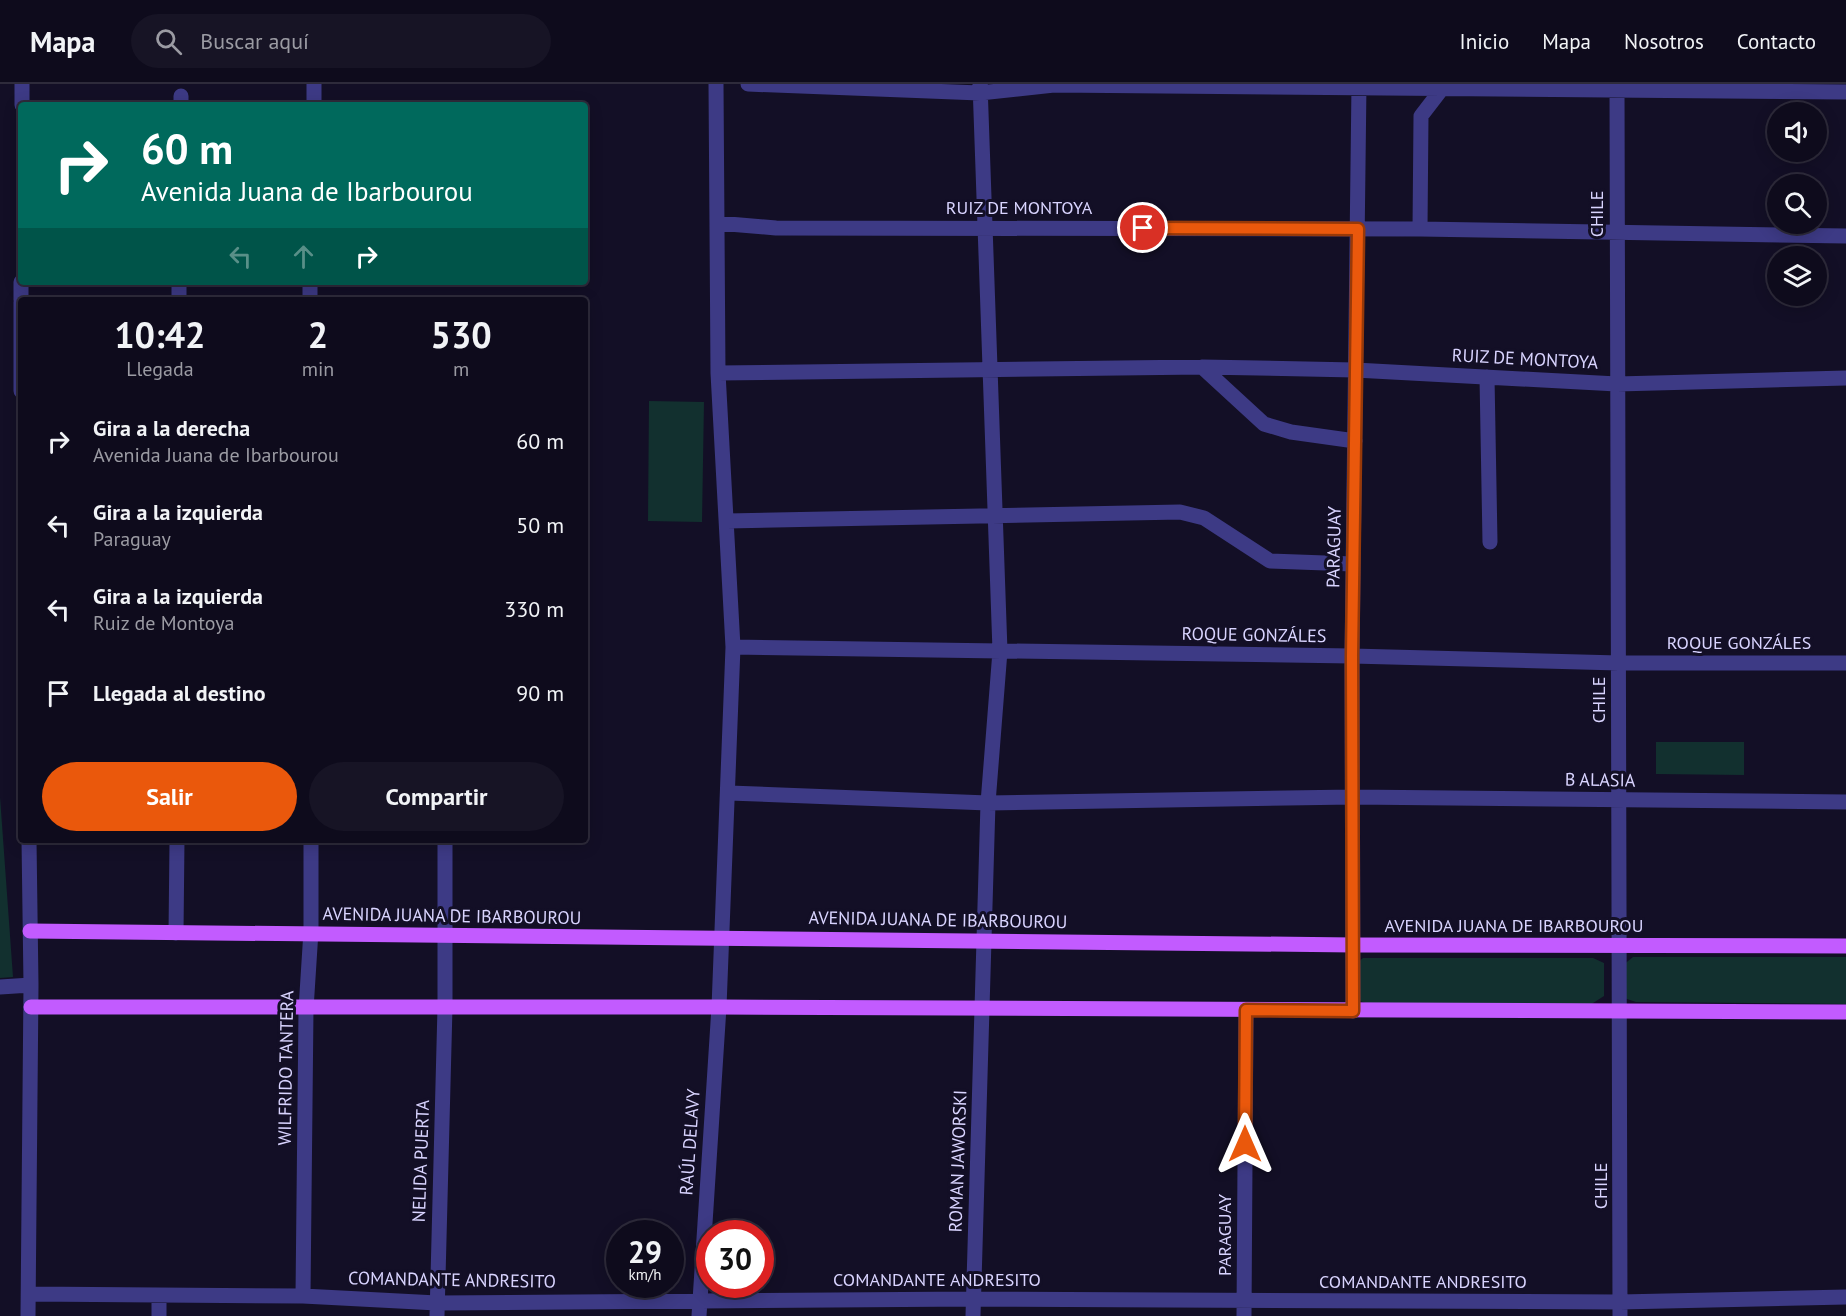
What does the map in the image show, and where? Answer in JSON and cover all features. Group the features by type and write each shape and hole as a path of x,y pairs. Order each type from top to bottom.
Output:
{"main road":[{"name":"AVENIDA JUANA DE IBARBOUROU","path":"30,931 1354,945 1846,946"},
{"path":"31,1007 306,1009 718,1007 1846,1012"}],"street":[{"path":"22,84 22,102"},
{"path":"314,84 314,102"},
{"path":"717,84 718,373"},
{"path":"748,84 980,88 1054,85 1359,87 1441,90 1617,87 1846,92"},
{"name":"PARAGUAY","path":"1353,1011 1352,656 1359,87"},
{"name":"CHILE","path":"1617,87 1618,800 1621,947 1620,1309"},
{"name":"ROMAN JAWORSKI","path":"973,1316 988,803 1000,651 987,228 980,88"},
{"path":"1420,229 1421,116 1441,90"},
{"name":"RUIZ DE MONTOYA","path":"717,223 776,228 1420,229 1846,236"},
{"path":"1202,367 1263,424 1291,432 1355,441"},
{"name":"RUIZ DE MONTOYA","path":"718,373 1202,367 1355,370 1617,384 1846,378"},
{"name":"RAÚL DELAVY","path":"699,1309 722,938 733,647 718,373"},
{"path":"1488,377 1490,542"},
{"path":"727,521 1180,512 1204,518 1270,561 1353,564"},
{"name":"ROQUE GONZÁLES","path":"733,647 1352,656 1619,663 1846,663"},
{"name":"B ALASIA","path":"729,793 988,803 1353,796 1846,802"},
{"path":"28,1316 31,1007 29,843"},
{"path":"177,843 177,933"},
{"name":"WILFRIDO TANTERA","path":"303,1296 306,1009 311,934 311,843"},
{"name":"NELIDA PUERTA","path":"436,1309 446,1007 445,843"},
{"path":"0,987 31,985"},
{"name":"PARAGUAY","path":"1244,1308 1246,1010"},
{"name":"COMANDANTE ANDRESITO","path":"29,1294 303,1296 436,1309 699,1309 973,1299 1244,1308 1620,1309 1846,1298"},
{"path":"159,1296 159,1316"}],"green space":[{"path":"649,401 704,402 702,522 648,521"},
{"path":"1656,742 1744,742 1744,775 1656,774"},
{"path":"0,797 13,977 0,978"},
{"path":"1633,957 1846,957 1846,1004 1636,1002 1624,998 1622,966"},
{"path":"1363,958 1593,958 1604,963 1604,996 1590,1005 1366,1003 1354,999 1352,967"}],"route":[{"path":"1143,228 1358,229 1352,656 1353,1011 1246,1010 1245,1144"}]}
